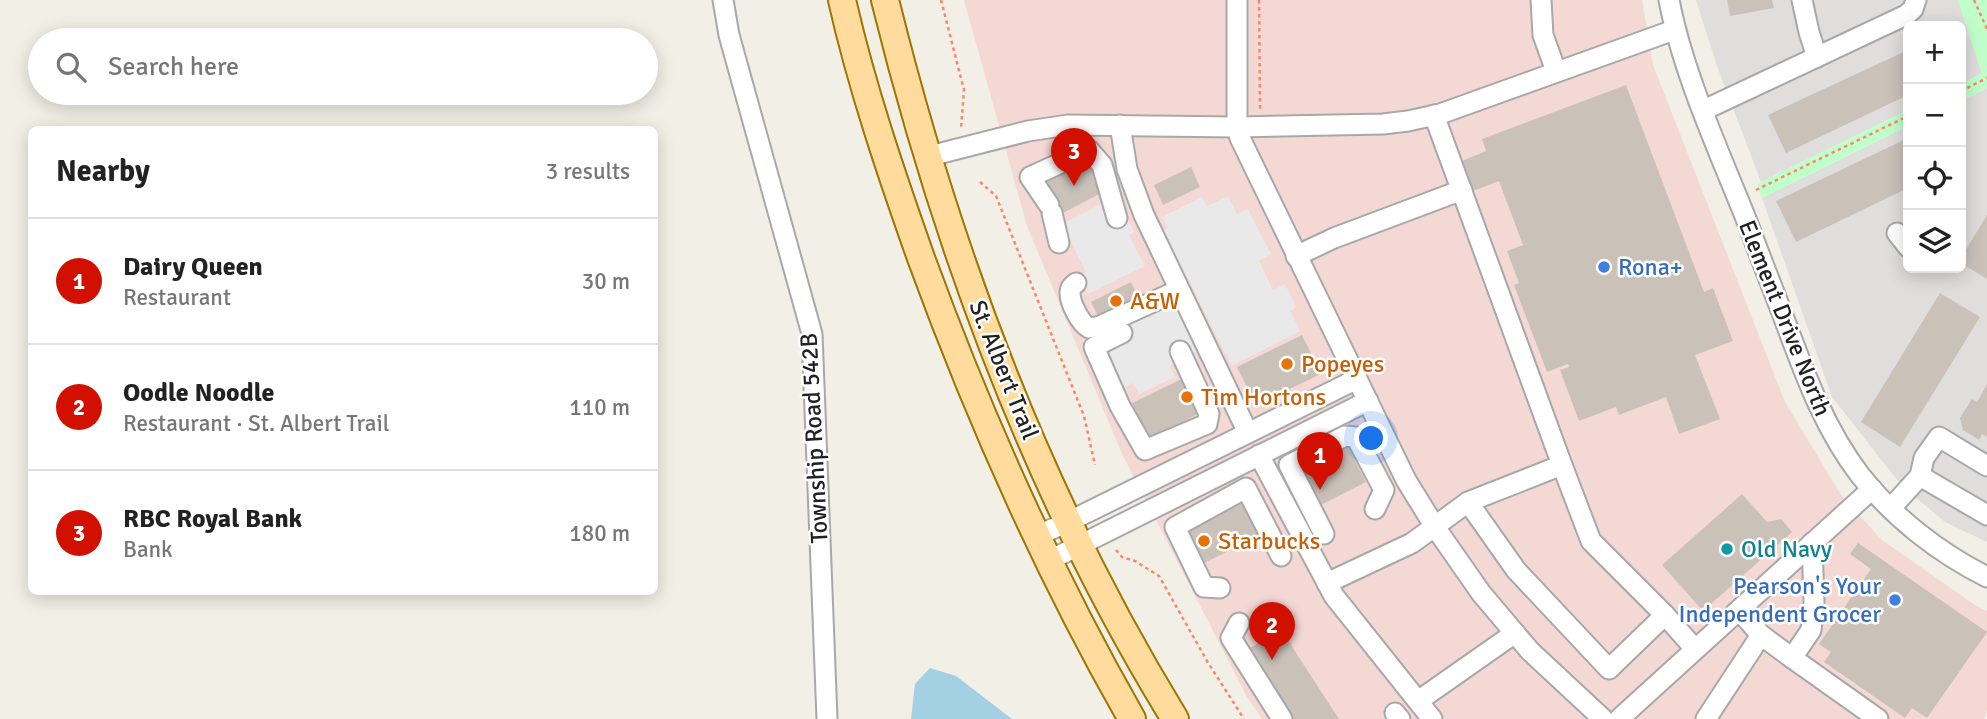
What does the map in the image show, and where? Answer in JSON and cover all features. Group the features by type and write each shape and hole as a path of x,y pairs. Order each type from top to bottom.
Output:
{"main road":[{"name":"St. Albert Trail","path":"842,0 855,56 874,118 937,304 969,386 1048,561 1088,642 1132,719"},
{"name":"St. Albert Trail","path":"885,0 926,156 984,326 1068,522 1143,667 1175,719"}],"street":[{"name":"Township Road 542B","path":"723,0 729,35 812,334 827,719"},
{"path":"1237,0 1237,127 1296,256 1406,480 1481,593 1530,651 1603,719"},
{"path":"1541,0 1543,35 1556,71"},
{"name":"Element Drive North","path":"1669,0 1674,30 1803,371 1827,424 1859,473 1891,508 1942,550 1987,577"},
{"path":"1802,0 1817,57"},
{"path":"1704,110 1906,15 1913,9 1916,0"},
{"path":"926,156 1050,127 1237,127 1383,124 1408,121 1434,115 1674,30"},
{"path":"1434,115 1591,541 1695,649"},
{"path":"1120,125 1127,169 1144,215 1248,433"},
{"path":"1059,243 1050,209 1030,177 1089,150 1102,165 1117,218"},
{"path":"1296,256 1334,238 1462,190"},
{"path":"1076,283 1071,288 1070,295 1081,322 1089,328 1100,326 1179,290"},
{"path":"1122,333 1094,347 1120,406 1146,450 1207,424 1209,414 1180,351"},
{"path":"1036,536 1357,379"},
{"path":"1048,561 1368,401"},
{"path":"1324,534 1289,465 1345,436 1356,437 1384,490 1375,509"},
{"path":"1891,508 1920,476 1924,458 1939,437 1987,466"},
{"path":"1259,455 1334,596 1432,719"},
{"path":"1327,583 1412,543 1468,502 1562,465"},
{"path":"1920,476 1987,515"},
{"path":"1220,588 1204,587 1175,527 1246,488 1281,556"},
{"path":"1619,719 1872,489"},
{"path":"1468,502 1516,570 1609,669 1665,615"},
{"path":"1792,658 1811,630 1814,602 1812,543"},
{"path":"1739,610 1761,635 1878,719"},
{"path":"1239,623 1231,638 1282,719"},
{"path":"1418,701 1515,633"},
{"path":"1706,719 1761,635"}],"path":[{"path":"941,0 964,90 961,128"},
{"path":"1259,0 1260,113"},
{"path":"1974,0 1987,29"},
{"path":"1966,88 1987,78"},
{"path":"1756,190 1903,118"},
{"path":"981,182 996,196 1084,416 1095,465"},
{"path":"1116,550 1159,576 1207,661 1244,719"}],"shaded area":[{"path":"964,0 1642,0 1653,65 1785,402 1841,495 1882,540 1987,611 1987,711 1984,719 1262,719 1246,695 1122,454 1027,226"},
{"path":"1696,0 1958,0 1965,21 1903,21 1903,112 1761,182 1717,66"},
{"path":"1966,25 1982,74 1966,82"},
{"path":"1987,88 1987,542 1945,522 1902,486 1832,397 1762,198 1903,128 1903,273 1966,273 1966,98"},
{"path":"1228,196 1237,214 1248,209 1271,254 1259,261 1273,290 1285,284 1296,307 1290,311 1300,331 1232,366 1163,230 1168,228 1162,217 1202,197 1207,206"},
{"path":"1101,204 1107,214 1122,207 1134,232 1129,235 1145,266 1088,294 1079,276 1086,272 1062,224"},
{"path":"1174,302 1197,352 1170,365 1175,377 1139,394 1133,383 1119,390 1101,352 1108,333"}],"green space":[{"path":"1958,0 1987,0 1987,88 1966,98 1966,81 1982,73"},
{"path":"1903,112 1903,128 1762,198 1757,184"}],"water":[{"path":"930,668 956,676 1012,719 911,719 915,684"}],"building":[{"path":"1727,0 1772,0 1774,8 1730,16"},
{"path":"1903,52 1903,97 1786,153 1768,115"},
{"name":"Rona+","path":"1626,85 1704,292 1713,288 1733,341 1695,355 1720,419 1679,434 1666,397 1619,415 1616,407 1579,421 1560,370 1569,367 1568,364 1547,372 1514,285 1519,283 1507,251 1523,245 1499,181 1473,191 1462,161 1486,151 1482,139"},
{"path":"1903,140 1903,190 1796,242 1776,201"},
{"path":"1088,158 1105,191 1061,214 1043,180"},
{"path":"1191,167 1200,187 1163,205 1154,185"},
{"path":"1987,215 1987,279 1966,266 1966,250"},
{"name":"A&W","path":"1131,282 1140,301 1100,320 1091,302"},
{"path":"1940,293 1980,317 1900,447 1861,422"},
{"path":"1302,335 1321,374 1256,405 1237,367"},
{"path":"1184,378 1201,412 1151,440 1132,403"},
{"path":"1987,384 1987,437 1982,434 1979,440 1963,430 1960,418 1972,399 1977,402"},
{"path":"1346,443 1366,482 1317,507 1297,468"},
{"name":"Old Navy","path":"1742,494 1767,522 1781,519 1792,532 1703,611 1662,565"},
{"path":"1240,497 1259,536 1200,565 1181,526"},
{"name":"Pearson's Your Independent Grocer","path":"1858,543 1987,632 1927,718 1912,708 1905,718 1824,662 1831,652 1819,644 1871,569 1850,554"},
{"path":"1282,629 1339,719 1291,719 1248,649"}],"place":[{"name":"RBC Royal Bank","path":"1074,186"},
{"name":"Rona+","path":"1604,267"},
{"name":"A&W","path":"1116,301"},
{"name":"Popeyes","path":"1287,364"},
{"name":"Tim Hortons","path":"1187,397"},
{"name":"Dairy Queen","path":"1320,490"},
{"name":"Starbucks","path":"1204,541"},
{"name":"Old Navy","path":"1727,549"},
{"name":"Pearson's Your Independent Grocer","path":"1895,600"},
{"name":"Oodle Noodle","path":"1272,660"}]}
